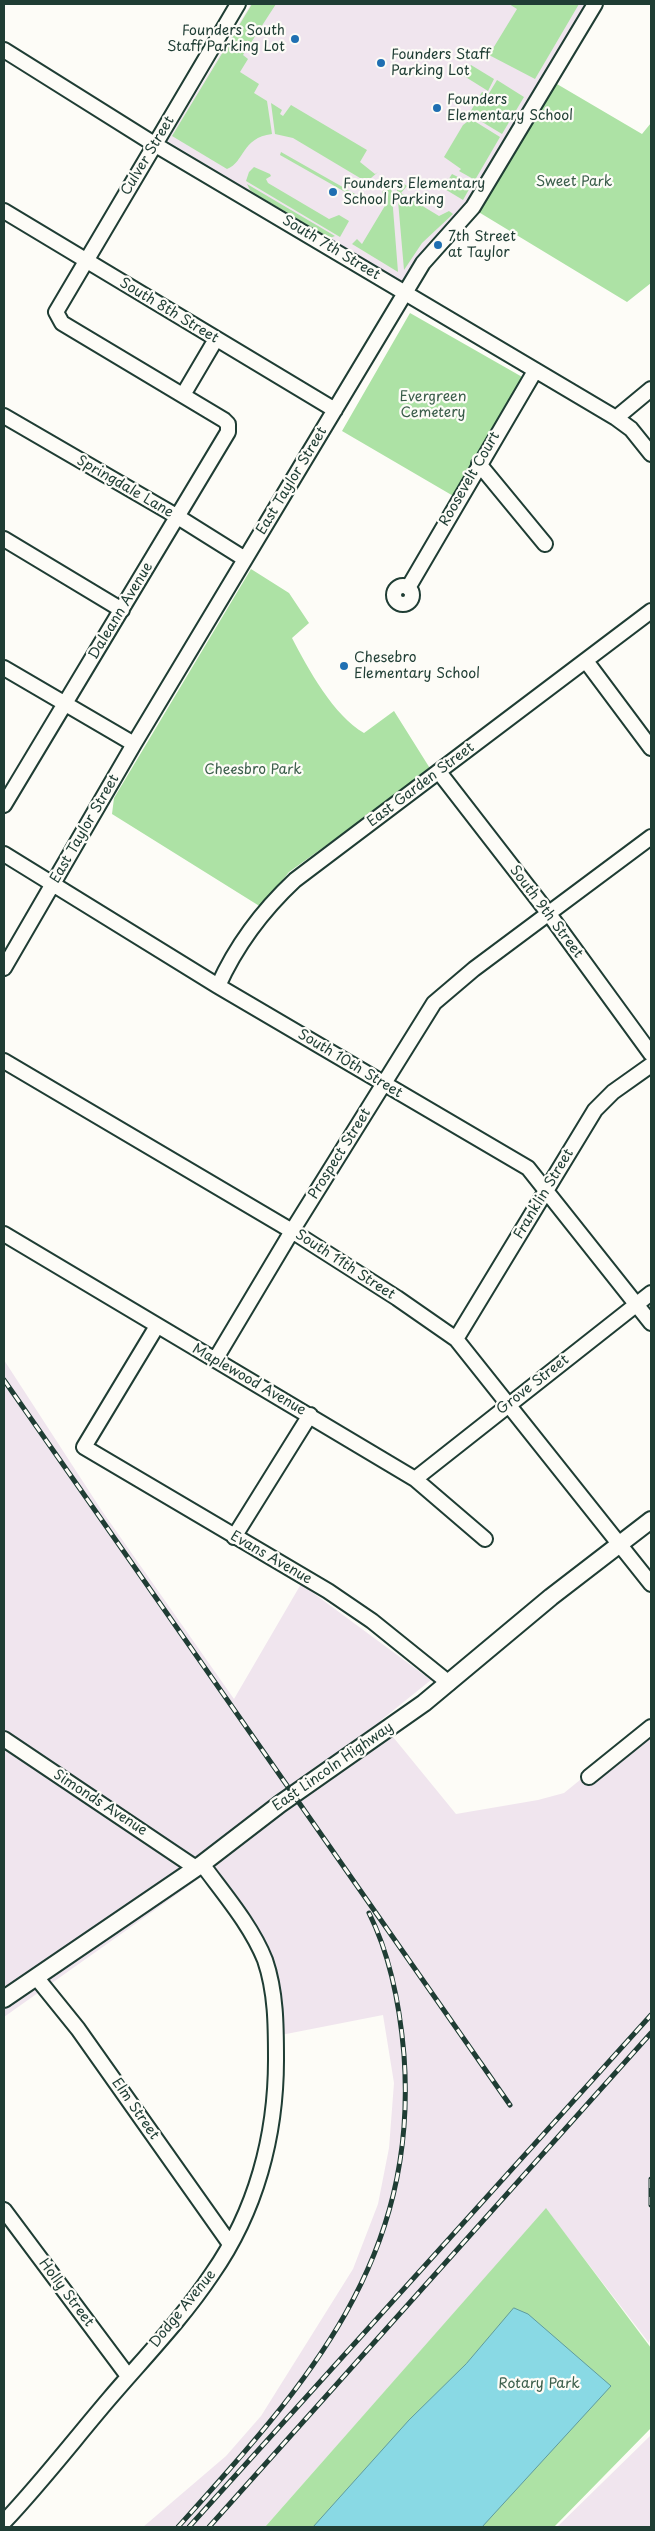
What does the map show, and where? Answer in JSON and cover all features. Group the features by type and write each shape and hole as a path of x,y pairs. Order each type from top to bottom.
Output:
{"main road":[{"name":"East Lincoln Highway","path":"4,1999 199,1866 449,1683 551,1597 620,1546 651,1520"}],"street":[{"name":"Culver Street","path":"183,395 62,323 56,316 57,308 238,4"},
{"name":"East Taylor Street","path":"4,968 134,744 423,263 473,206 595,4"},
{"name":"South 7th Street","path":"4,50 154,144 616,418 631,429 651,454"},
{"name":"South 8th Street","path":"4,211 335,410"},
{"path":"183,395 216,339"},
{"name":"Roosevelt Court","path":"408,588 534,371"},
{"path":"616,418 651,389"},
{"name":"Daleann Avenue","path":"4,805 226,437 228,424 220,417 183,395"},
{"name":"Springdale Lane","path":"4,416 178,517 245,559"},
{"path":"479,464 545,544"},
{"path":"4,539 122,610"},
{"name":"East Garden Street","path":"218,986 272,901 312,867 651,611"},
{"path":"586,661 651,748"},
{"path":"4,668 134,744"},
{"name":"South 9th Street","path":"439,772 548,914 651,1054"},
{"name":"Prospect Street","path":"215,1360 292,1231 440,996 651,837"},
{"name":"South 10th Street","path":"4,854 218,986 528,1168 651,1323"},
{"name":"South 11th Street","path":"4,1061 292,1231 397,1298 456,1339 651,1584"},
{"name":"Franklin Street","path":"456,1339 598,1107 613,1092 651,1065"},
{"name":"Maplewood Avenue","path":"4,1234 415,1479 485,1539"},
{"name":"Grove Street","path":"415,1479 651,1293"},
{"name":"Evans Avenue","path":"157,1326 84,1447 328,1591 372,1621 449,1683"},
{"path":"234,1537 310,1415"},
{"path":"589,1777 651,1726"},
{"name":"Simonds Avenue","path":"4,1739 199,1866"},
{"name":"Dodge Avenue","path":"5,2519 200,2291 230,2244 247,2211 270,2140 276,2084 274,2005 270,1975 259,1946 199,1866"},
{"name":"Elm Street","path":"36,1977 84,2036 230,2244"},
{"name":"Holly Street","path":"4,2210 128,2376"}],"shaded area":[{"path":"251,4 589,4 467,205 457,219 427,248 403,281 167,141"},
{"path":"4,1360 102,1511 234,1699 301,1584 431,1680 380,1721 456,1814 538,1800 564,1793 651,1722 651,2333 649,2343 546,2209 265,2527 143,2527 226,2456 261,2416 353,2269 378,2204 389,2148 394,2083 383,2015 281,2035 279,1983 257,1933 214,1868 4,2017"},
{"path":"651,2435 651,2527 557,2527"}],"green space":[{"path":"252,4 276,4 243,55 248,59 240,72 259,84 254,93 267,101 272,134 254,140 233,166 227,169 172,136"},
{"path":"509,4 579,4 535,79 489,55 517,9"},
{"path":"471,65 494,79 488,91 464,76"},
{"name":"Sweet Park","path":"545,77 642,134 651,123 651,283 627,302 467,205"},
{"path":"497,80 524,97 502,134 469,114 482,92 488,95"},
{"path":"271,103 282,110 280,114 283,116 291,105 367,150 360,162 375,174 378,172 371,178 360,178 293,138 275,134"},
{"path":"471,119 500,137 475,180 459,171 461,169 444,157 463,125"},
{"path":"281,152 362,198 361,201 280,155"},
{"path":"254,167 270,174 271,176 266,179 268,183 329,219 339,215 349,221 340,237 246,181 249,172"},
{"path":"452,174 472,184 463,200 443,188"},
{"path":"401,182 407,186 401,193 439,216 449,211 453,214 422,243 404,270 397,189"},
{"path":"391,183 398,272 352,244 357,239 362,244 386,204 382,192"},
{"path":"247,184 335,236 330,238 257,195 250,190"},
{"name":"Evergreen Cemetery","path":"410,313 524,378 455,497 342,431"},
{"name":"Cheesbro Park","path":"251,569 289,593 309,623 292,638 306,664 332,704 364,733 394,711 431,770 289,872 261,907 112,814 114,798"},
{"name":"Rotary Park","path":"546,2208 651,2348 651,2428 554,2527 265,2527"}],"water":[{"path":"514,2308 528,2314 611,2386 482,2527 313,2527 409,2420 466,2364"}],"railway":[{"path":"4,1380 510,2105"},
{"path":"178,2527 269,2422 310,2370 345,2315 373,2257 393,2196 404,2129 404,2055 400,2019 389,1965 369,1913"},
{"path":"189,2527 651,2015"},
{"path":"209,2527 651,2033"},
{"path":"651,2179 651,2205"}],"place":[{"name":"Founders South Staff Parking Lot","path":"295,39"},
{"name":"Founders Staff Parking Lot","path":"381,63"},
{"name":"Founders Elementary School","path":"437,108"},
{"name":"Founders Elementary School Parking","path":"333,192"},
{"name":"7th Street at Taylor","path":"438,245"},
{"name":"Chesebro Elementary School","path":"344,666"}]}
